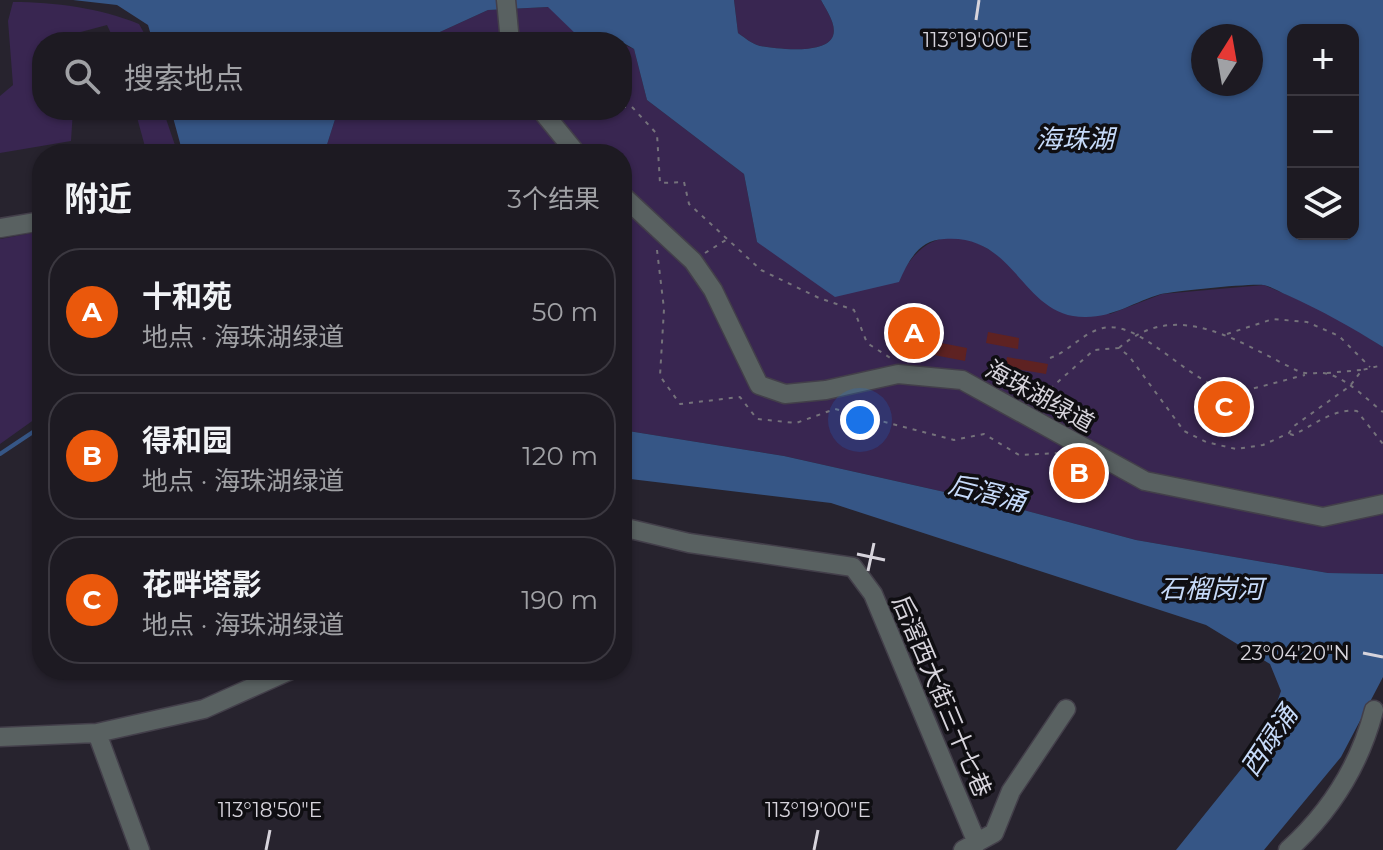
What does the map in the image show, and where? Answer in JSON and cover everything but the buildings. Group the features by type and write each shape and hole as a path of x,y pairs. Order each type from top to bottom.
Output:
{"street":[{"path":"507,9 509,32"},
{"path":"549,120 569,144"},
{"name":"海珠湖绿道","path":"632,204 693,261 713,290 759,385 785,394 826,390 898,374 962,380 1145,481 1323,517 1383,504"},
{"path":"0,228 32,223"},
{"name":"后滘西大街三十七巷","path":"632,529 689,543 853,567 873,594 970,846"},
{"path":"0,737 97,733 204,709 269,680"},
{"path":"970,846 994,833 1011,791 1066,709"},
{"path":"1288,850 1306,834 1335,798 1366,739 1374,710"},
{"path":"97,733 140,850"}],"path":[{"path":"632,107 657,134 660,183 684,182 689,204 761,270 819,298 854,310 867,343 893,360 898,374"},
{"path":"693,261 727,239"},
{"path":"1227,334 1273,319 1307,322 1339,336 1371,368"},
{"path":"1022,413 1094,350 1119,348 1135,333 1182,323 1227,334 1307,375"},
{"path":"1050,358 1063,353 1085,335 1106,327 1135,333 1206,383 1235,392 1307,375 1383,365"},
{"path":"1119,348 1129,356 1184,431 1206,442 1236,449 1263,445 1289,433 1294,426 1350,386 1362,370"},
{"path":"1327,373 1350,386 1383,412"},
{"path":"1289,433 1293,435 1346,409 1357,411 1383,444"}],"shaded area":[{"path":"734,0 821,0 832,22 833,36 829,42 811,48 757,45 738,33"},
{"path":"13,2 45,3 109,14 139,24 143,32 110,32 107,25 81,32 32,32 32,120 72,120 71,141 32,144 32,148 0,153 0,96 13,85 8,21"},
{"path":"549,7 574,32 440,32 488,10"},
{"path":"632,48 647,100 744,174 757,242 898,282 921,249 935,241 965,239 996,254 1012,268 1110,314 1162,294 1264,285 1329,313 1383,347 1383,574 1328,573 1136,540 1016,508 784,456 632,432 632,144 327,144 335,120 632,120"},
{"path":"138,120 166,120 175,144 144,144"},
{"path":"32,233 32,421 0,444 0,239"}],"water":[{"name":"海珠湖","path":"73,0 734,0 738,33 760,46 800,49 821,46 833,36 832,22 821,0 1383,0 1383,347 1324,313 1264,285 1161,294 1096,316 1064,314 1032,291 1004,261 988,249 968,241 935,240 921,248 911,259 899,282 835,297 757,242 744,174 647,100 632,48 632,32 574,32 548,7 488,10 440,32 150,32 148,25 117,5"},
{"path":"174,120 335,120 327,144 180,144"},
{"name":"石榴岗河","path":"632,432 784,456 1016,508 1136,540 1328,573 1383,574 1383,677 1341,757 1264,850 1176,850 1263,742 1281,691 1270,664 1206,625 831,503 632,479"}],"waterway":[{"path":"0,454 32,433"}],"place":[{"name":"十和苑","path":"914,333"},
{"name":"花畔塔影","path":"1224,407"},
{"name":"得和园","path":"1079,473"}],"water label":[{"name":"后滘涌","path":"987,493"},
{"name":"西碌涌","path":"1269,741"}]}
